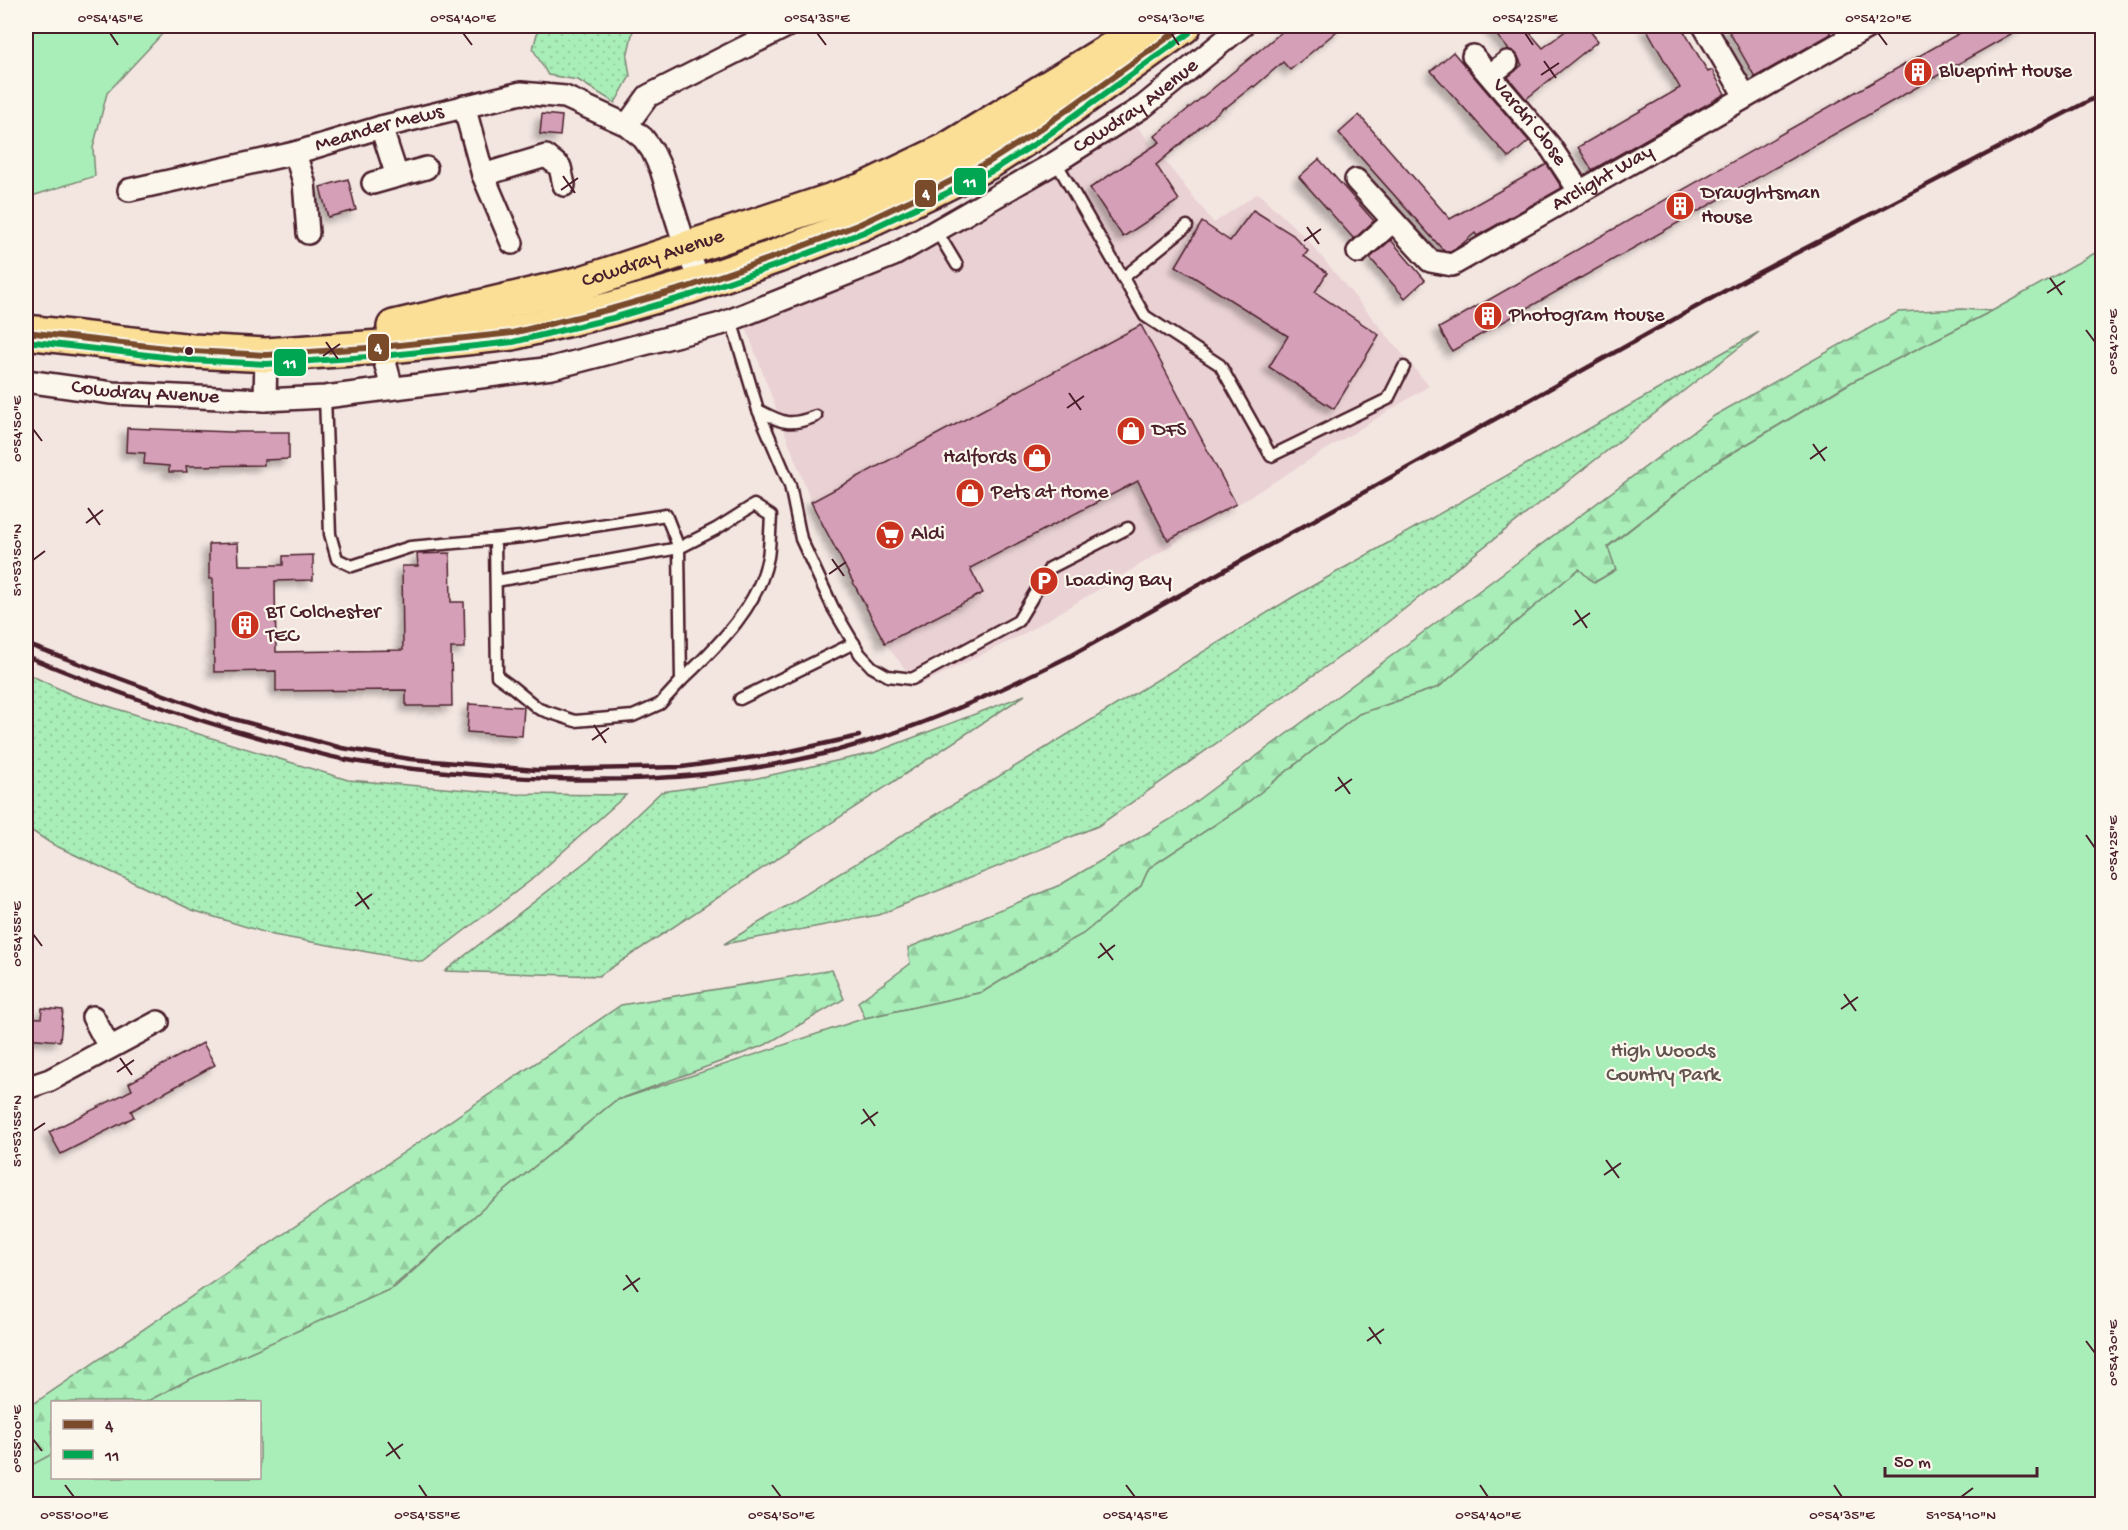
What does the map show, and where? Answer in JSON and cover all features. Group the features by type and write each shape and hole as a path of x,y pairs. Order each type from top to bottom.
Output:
{"main road":[{"name":"Cowdray Avenue","path":"26,332 180,350 266,355 381,347 512,333 610,309 701,283 860,224 989,162 1028,119 1149,26"},
{"name":"Cowdray Avenue","path":"266,355 459,314 571,286 863,190 945,151 1028,119 1184,26"}],"street":[{"path":"627,125 648,96 787,26"},
{"name":"Cowdray Avenue","path":"26,381 112,393 266,400 325,397 552,368 731,320 894,255 1056,162 1143,106 1242,26"},
{"path":"1704,26 1745,96"},
{"name":"Arclight Way","path":"1356,180 1430,261 1452,265 1870,26"},
{"name":"Vardri Close","path":"1473,56 1549,145 1580,192"},
{"path":"1490,75 1507,62"},
{"name":"Meander Mews","path":"129,190 295,153 381,127 521,93 565,97 627,125 643,138 652,150 686,249 701,283"},
{"path":"464,106 483,174 512,243"},
{"name":"Cowdray Avenue","path":"1028,119 1056,162"},
{"path":"381,127 397,176"},
{"path":"295,153 304,182 308,233"},
{"path":"483,174 546,156 560,167 564,185"},
{"path":"372,183 426,168"},
{"path":"1358,252 1393,221"},
{"path":"381,347 392,388"},
{"path":"266,355 266,400"},
{"path":"93,1017 110,1047"},
{"path":"26,1088 50,1080 158,1022"}],"lane":[{"path":"1056,162 1145,316 1220,365 1271,456 1388,399 1404,367"},
{"path":"1123,278 1187,226"},
{"path":"936,230 957,265"},
{"path":"731,320 758,410 790,485 801,538 833,608 860,654 872,667 888,676 912,679 1018,621 1050,568 1128,528"},
{"path":"325,397 330,534 337,559 352,566 410,547 495,540 666,515 679,548 681,681"},
{"path":"758,410 784,423 799,423 816,416"},
{"path":"495,540 497,676 539,709 575,722 633,716 660,704 732,628 756,592 768,559 771,516 754,505 716,529 679,548 496,581"},
{"path":"740,699 854,643"}],"shaded area":[{"path":"1136,125 1214,223 1258,193 1306,238 1429,386 1020,636 918,686 885,643 811,502 746,328 1056,176"}],"green space":[{"path":"26,26 175,26 163,33 107,93 93,148 95,176 26,198"},
{"path":"539,26 634,26 627,57 630,76 615,103 578,80 548,75 533,49"},
{"name":"High Woods Country Park","path":"2102,249 2102,1504 26,1504 26,1468 51,1455 51,1479 261,1479 261,1401 148,1401 186,1381 395,1287 485,1207 615,1101 865,1018 983,992 1083,934 1141,886 1149,868 1242,807 1359,714 1439,687 1579,569 1594,583 1616,570 1608,547 1714,464 1852,382 1992,311"},
{"path":"1962,309 1992,311 1846,385 1718,461 1608,546 1616,570 1593,583 1579,569 1439,687 1359,714 1242,807 1149,868 1141,886 1083,934 983,992 865,1018 858,1002 910,964 908,948 1060,885 1176,816 1714,416 1898,312"},
{"path":"1759,332 1371,635 1098,826 878,915 724,944 1293,597"},
{"path":"26,673 72,695 348,780 515,794 626,795 530,881 423,962 273,935 192,910 52,844 26,827"},
{"path":"1025,695 599,976 445,971 593,856 661,792 753,779 873,753"},
{"path":"832,970 844,999 765,1045 615,1101 485,1207 261,1401 51,1401 51,1479 26,1504 26,1409 621,1005"}],"building":[{"path":"1289,26 1343,26 1290,70 1283,62 1254,87 1224,107 1156,165 1179,200 1123,237 1090,188 1160,142 1155,136"},
{"path":"1489,26 1524,26 1543,48 1572,26 1586,26 1598,41 1526,99 1508,77 1522,65 1517,55 1509,50"},
{"path":"1645,26 1681,26 1708,72 1712,70 1725,94 1592,170 1578,147 1680,88"},
{"path":"1726,26 1826,26 1831,34 1755,77"},
{"path":"1972,26 2025,26 1452,351 1439,328"},
{"path":"1453,52 1529,141 1509,158 1431,71"},
{"path":"542,114 562,116 560,136 540,134"},
{"path":"1359,115 1450,219 1547,164 1562,188 1477,236 1475,233 1450,252 1443,250 1339,133"},
{"path":"1319,159 1374,221 1354,239 1299,177"},
{"path":"348,179 356,210 328,217 320,187"},
{"path":"1253,210 1293,235 1308,251 1304,256 1327,273 1315,292 1379,335 1334,409 1269,367 1288,336 1176,266 1202,222 1230,241"},
{"path":"1391,240 1425,280 1405,298 1370,258"},
{"path":"1141,325 1236,504 1168,540 1138,481 970,568 983,593 885,643 811,502"},
{"path":"127,428 289,432 289,459 264,460 264,465 186,466 187,472 169,472 169,466 144,464 145,453 126,452"},
{"name":"BT Colchester TEC","path":"238,543 239,565 283,565 283,556 313,555 313,580 275,581 276,652 403,650 402,566 418,566 417,554 450,553 451,602 464,602 465,648 451,648 452,706 406,706 406,690 276,691 276,671 214,672 213,579 209,579 209,544"},
{"path":"469,704 524,707 522,736 467,732"},
{"path":"42,1008 63,1010 60,1041 26,1038 26,1017 41,1018"},
{"path":"203,1043 215,1065 131,1111 134,1117 61,1154 49,1132 132,1090 129,1083"}],"railway":[{"path":"26,656 88,681 214,724 326,756 389,766 513,777 604,780 741,770 831,752 925,722 1015,683 1074,654 1748,278 2102,94"},
{"path":"26,644 219,715 342,748 410,759 536,770 682,767 777,754 859,736"}],"transit line":[{"name":"4","path":"26,332 192,351 266,355 381,347 512,333 611,309 688,287 777,256 860,224 941,186 989,162 1036,132 1184,26"},
{"name":"11","path":"26,341 191,360 267,364 382,356 513,342 613,318 691,295 864,232 994,170 1041,140 1189,33"}],"place":[{"name":"Blueprint House","path":"1918,72"},
{"name":"Draughtsman House","path":"1680,206"},
{"name":"Photogram House","path":"1488,316"},
{"name":"DFS","path":"1131,431"},
{"name":"Halfords","path":"1037,458"},
{"name":"Pets at Home","path":"970,493"},
{"name":"Aldi","path":"890,535"},
{"name":"Loading Bay","path":"1044,581"},
{"name":"BT Colchester TEC","path":"245,625"}]}
